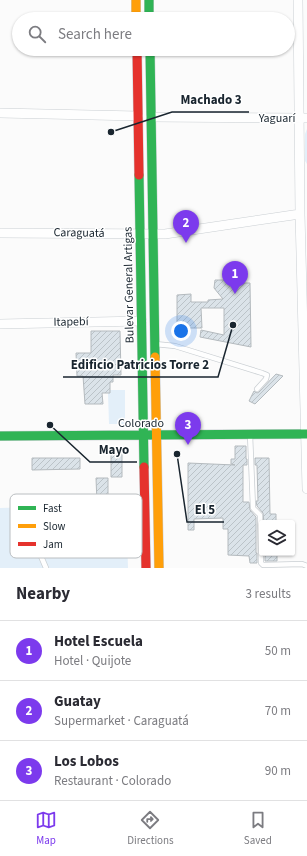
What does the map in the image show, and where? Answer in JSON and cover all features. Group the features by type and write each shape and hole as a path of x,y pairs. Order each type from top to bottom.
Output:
{"main road":[{"path":"136,0 136,12"},
{"path":"149,0 150,12"},
{"name":"Bulevar General Artigas","path":"137,56 146,568"},
{"name":"Bulevar General Artigas","path":"150,56 152,234 159,568"},
{"name":"Colorado","path":"0,436 306,434"}],"street":[{"path":"298,0 303,118 300,214 304,227 307,489"},
{"path":"0,113 138,116"},
{"name":"Yaguarí","path":"152,117 303,118"},
{"path":"300,194 307,186"},
{"name":"Caraguatá","path":"0,232 165,234 300,214"},
{"name":"Itapebí","path":"0,324 142,321"}],"lane":[{"path":"155,344 175,346 267,375 266,379 257,389"},
{"path":"250,434 253,508 260,515 261,563 263,565 302,564 307,566"},
{"path":"42,558 46,568"}],"shaded area":[{"path":"307,129 307,164 305,161 305,134"},
{"path":"110,390 125,390 125,424 109,424 108,393 110,393"},
{"path":"0,508 10,508 10,558 128,558 128,568 0,568"}],"building":[{"path":"215,280 232,280 229,283 250,283 251,347 200,337 201,330 224,335 224,308 201,308 202,328 188,328 188,334 177,332 177,295 191,294 191,302 208,302 208,300 223,299 214,288"},
{"path":"91,331 120,331 121,375 113,375 113,382 110,382 110,393 102,393 103,404 85,404 83,376 77,376 76,353 91,353"},
{"path":"276,374 283,376 255,404 249,401 254,391 257,393 259,392"},
{"path":"235,446 246,446 247,465 243,465 243,502 249,502 250,510 256,517 257,563 250,563 249,556 228,555 228,529 223,529 223,518 194,519 194,530 188,530 188,463 235,465 231,464 231,459 235,459"},
{"path":"111,451 122,451 122,477 111,477"},
{"path":"32,458 80,458 80,469 32,470"},
{"path":"255,458 269,458 270,514 276,514 276,520 264,520 263,513 257,506 257,465 255,465"},
{"path":"96,478 108,478 108,494 97,494"},
{"path":"265,556 277,556 277,561 265,561"}],"traffic: fast":[{"path":"149,0 149,12"},
{"path":"150,56 155,357"},
{"path":"139,175 144,467"},
{"path":"0,436 307,434"}],"traffic: slow":[{"path":"136,0 136,12"},
{"path":"155,357 159,568"}],"traffic: jam":[{"path":"137,56 139,175"},
{"path":"144,467 146,568"}],"place":[{"name":"Machado 3","path":"111,132"},
{"name":"Guatay","path":"186,243"},
{"name":"Hotel Escuela","path":"235,294"},
{"name":"Edificio Patricios Torre 2","path":"233,325"},
{"name":"Mayo","path":"50,425"},
{"name":"Los Lobos","path":"188,445"},
{"name":"El 5","path":"177,454"}]}
